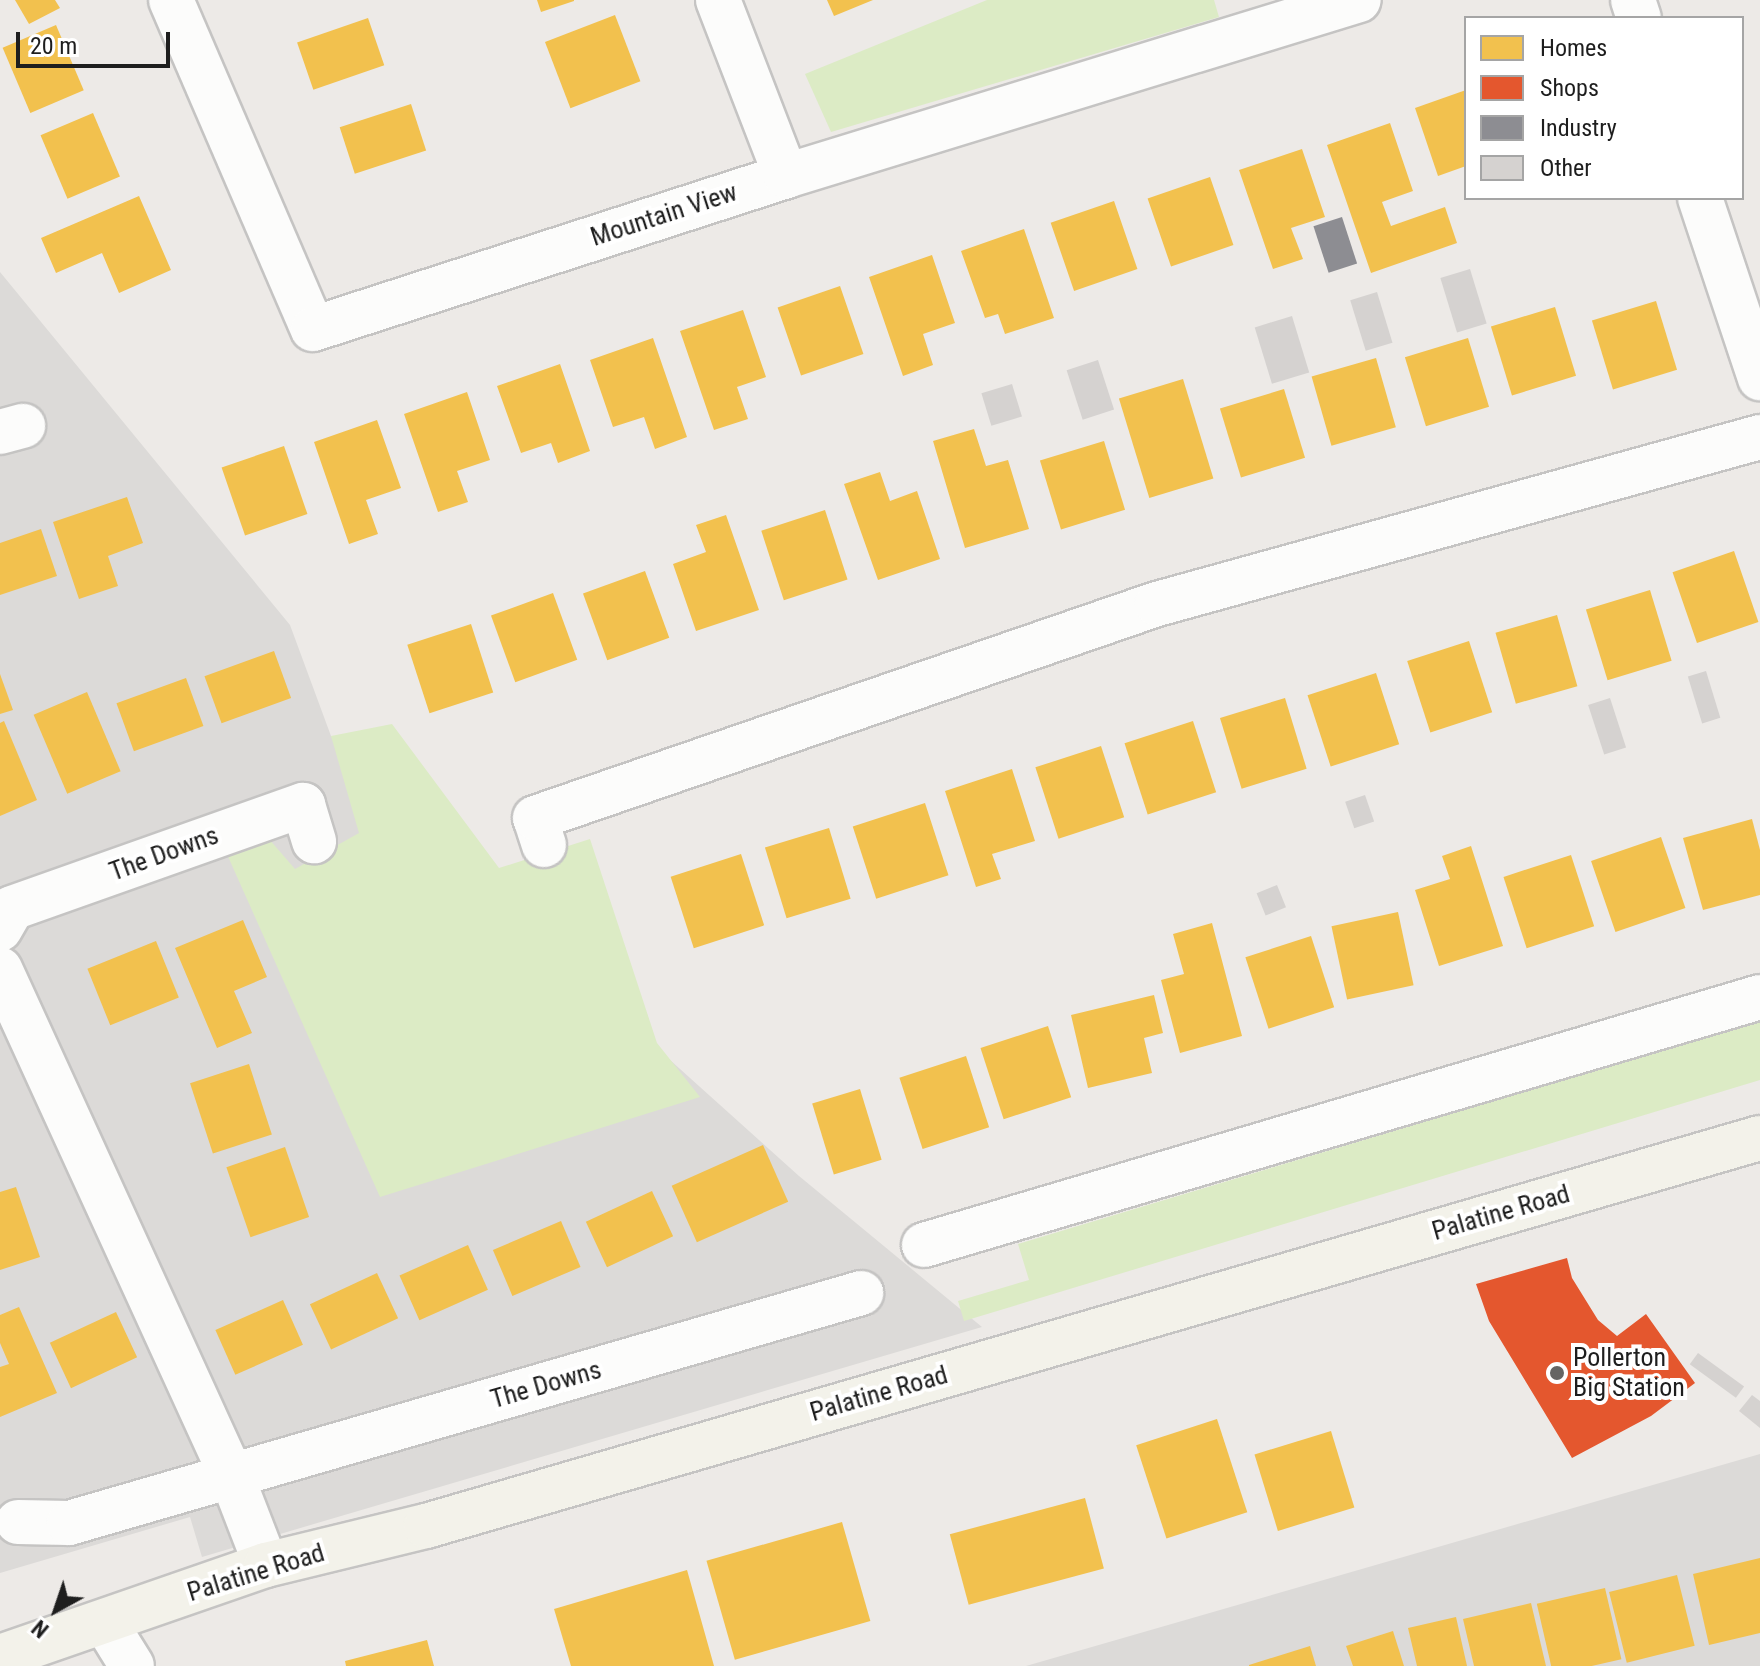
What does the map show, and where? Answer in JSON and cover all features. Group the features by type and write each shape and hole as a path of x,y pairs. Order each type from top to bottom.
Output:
{"street":[{"name":"Mountain View","path":"171,0 313,329 786,176 1031,103 1277,10 1359,0"},
{"path":"718,0 786,176"},
{"path":"1701,200 1760,378"},
{"path":"544,845 535,818 1157,604 1760,437"},
{"name":"The Downs","path":"0,929 12,908 303,805 314,841"},
{"path":"0,969 232,1477 266,1565"},
{"path":"924,1245 1760,997"},
{"name":"Palatine Road","path":"0,1657 106,1624 266,1565 426,1526 1760,1138"},
{"name":"The Downs","path":"18,1522 69,1523 861,1293"},
{"path":"106,1624 132,1666"}],"shaded area":[{"path":"0,272 290,625 331,736 670,1060 799,1176 982,1327 202,1557 190,1517 0,1573"},
{"path":"1760,1454 1760,1666 1026,1666"}],"green space":[{"path":"987,0 1214,0 1219,17 831,132 805,74"},
{"path":"392,724 499,868 590,839 657,1043 700,1097 380,1197 226,852 269,839 295,869 359,833 331,736"},
{"path":"1760,1021 1760,1080 964,1321 958,1301 1029,1280 1018,1244"}],"building: Homes":[{"path":"15,0 55,0 60,8 29,24"},
{"path":"537,0 574,0 574,1 541,12"},
{"path":"827,0 873,0 834,16"},
{"path":"615,15 640,81 570,108 545,42"},
{"path":"368,18 384,65 313,90 297,42"},
{"path":"56,25 84,90 30,113 3,48"},
{"path":"1464,91 1464,167 1438,176 1415,108"},
{"path":"411,104 426,151 355,174 340,127"},
{"path":"93,113 120,177 67,199 41,135"},
{"path":"1390,123 1413,191 1382,202 1391,226 1445,207 1457,243 1371,273 1327,145"},
{"path":"1302,149 1325,217 1291,228 1303,259 1273,269 1239,170"},
{"path":"1210,177 1233,245 1171,267 1148,198"},
{"path":"139,196 171,270 119,293 102,253 56,273 41,238"},
{"path":"1114,201 1137,269 1074,291 1051,223"},
{"path":"1024,229 1054,318 1005,334 998,314 985,318 961,251"},
{"path":"932,255 955,323 923,334 933,365 903,376 869,277"},
{"path":"840,286 863,354 801,376 778,307"},
{"path":"1656,301 1677,370 1613,389 1592,321"},
{"path":"1555,307 1576,376 1512,395 1491,327"},
{"path":"743,310 766,377 737,387 748,419 714,430 680,331"},
{"path":"653,338 687,437 655,449 644,417 613,427 590,360"},
{"path":"1468,338 1489,407 1426,426 1405,357"},
{"path":"1376,358 1396,427 1331,446 1312,376"},
{"path":"560,364 590,451 558,463 551,443 521,453 497,386"},
{"path":"1183,379 1213,478 1149,498 1119,399"},
{"path":"1284,389 1305,458 1241,477 1220,409"},
{"path":"467,392 490,460 457,471 468,502 438,512 404,414"},
{"path":"377,420 401,488 366,500 378,534 349,544 314,442"},
{"path":"974,429 986,466 1008,460 1029,529 965,548 933,441"},
{"path":"1104,441 1125,510 1061,529 1040,461"},
{"path":"284,446 307,514 245,536 222,467"},
{"path":"880,472 890,501 917,491 940,559 878,580 844,484"},
{"path":"127,497 143,543 108,556 118,586 79,599 53,522"},
{"path":"825,510 848,579 784,600 761,531"},
{"path":"726,515 759,610 696,631 673,564 706,552 696,525"},
{"path":"41,529 57,576 0,595 0,543"},
{"path":"1734,551 1758,622 1697,643 1673,572"},
{"path":"645,571 669,638 607,660 583,594"},
{"path":"1650,590 1672,661 1608,680 1586,610"},
{"path":"553,593 577,660 515,682 491,616"},
{"path":"1557,615 1577,686 1516,704 1495,633"},
{"path":"471,624 493,692 430,713 407,645"},
{"path":"1469,641 1492,712 1430,732 1407,661"},
{"path":"274,651 291,698 222,723 204,676"},
{"path":"1376,673 1399,744 1331,767 1308,695"},
{"path":"0,674 13,710 0,714"},
{"path":"186,678 203,726 134,751 116,703"},
{"path":"87,692 121,771 67,794 34,715"},
{"path":"1285,698 1307,769 1242,789 1220,718"},
{"path":"4,721 37,800 0,816 0,723"},
{"path":"1193,721 1216,792 1148,815 1125,743"},
{"path":"1101,746 1124,817 1059,839 1035,767"},
{"path":"1012,769 1035,841 992,854 1001,879 976,887 945,791"},
{"path":"925,803 948,875 876,899 853,826"},
{"path":"1752,819 1760,850 1760,895 1703,910 1683,838"},
{"path":"829,828 851,899 787,918 765,848"},
{"path":"1661,837 1685,908 1615,932 1591,861"},
{"path":"1471,846 1503,946 1439,966 1415,890 1450,879 1442,856"},
{"path":"741,854 764,925 694,948 671,877"},
{"path":"1571,855 1594,926 1527,948 1503,877"},
{"path":"1398,912 1414,985 1347,999 1331,926"},
{"path":"243,920 267,977 234,991 252,1033 217,1048 175,948"},
{"path":"1212,923 1242,1036 1180,1053 1161,980 1184,974 1173,934"},
{"path":"1311,936 1334,1007 1269,1029 1245,957"},
{"path":"156,941 179,998 110,1025 87,969"},
{"path":"1154,995 1163,1033 1144,1038 1152,1073 1088,1088 1071,1015"},
{"path":"1048,1026 1071,1097 1004,1119 980,1048"},
{"path":"966,1056 989,1127 923,1149 899,1078"},
{"path":"249,1064 272,1134 213,1154 190,1083"},
{"path":"860,1089 882,1160 834,1174 812,1104"},
{"path":"763,1145 788,1202 697,1242 672,1186"},
{"path":"285,1147 309,1217 250,1237 226,1167"},
{"path":"16,1187 40,1257 0,1270 0,1192"},
{"path":"652,1191 673,1236 607,1267 586,1222"},
{"path":"561,1221 581,1267 512,1296 493,1250"},
{"path":"468,1245 488,1290 419,1320 399,1276"},
{"path":"377,1273 398,1318 331,1350 310,1304"},
{"path":"283,1300 303,1345 235,1375 215,1330"},
{"path":"19,1307 57,1393 0,1417 0,1367 9,1364 0,1343 0,1315"},
{"path":"116,1312 137,1357 71,1388 50,1343"},
{"path":"1217,1419 1247,1512 1166,1538 1136,1445"},
{"path":"1331,1431 1354,1508 1278,1531 1254,1454"},
{"path":"1085,1498 1104,1569 969,1605 950,1534"},
{"path":"842,1522 870,1621 735,1660 706,1561"},
{"path":"1760,1558 1760,1633 1709,1645 1693,1574"},
{"path":"687,1570 714,1666 571,1666 554,1609"},
{"path":"1677,1575 1695,1646 1627,1663 1609,1592"},
{"path":"1605,1588 1621,1659 1592,1666 1551,1666 1537,1604"},
{"path":"1531,1603 1546,1666 1474,1666 1463,1619"},
{"path":"1456,1617 1467,1666 1417,1666 1408,1628"},
{"path":"1393,1631 1404,1666 1353,1666 1346,1646"},
{"path":"427,1640 434,1666 346,1666 345,1661"},
{"path":"1310,1646 1316,1666 1249,1666 1249,1665"}],"building: Shops":[{"path":"1567,1258 1572,1278 1598,1320 1617,1336 1646,1314 1695,1383 1651,1416 1572,1458 1489,1321 1476,1284"}],"building: Industry":[{"path":"1342,217 1357,264 1329,273 1313,226"}],"building: Other":[{"path":"1470,269 1487,324 1457,333 1440,278"},
{"path":"1377,292 1392,343 1366,351 1350,300"},
{"path":"1292,316 1309,372 1272,384 1255,327"},
{"path":"1098,360 1114,409 1083,420 1067,370"},
{"path":"1012,384 1022,417 991,426 981,393"},
{"path":"1706,671 1720,718 1702,723 1688,677"},
{"path":"1610,698 1626,747 1604,755 1588,705"},
{"path":"1365,795 1374,821 1354,828 1345,802"},
{"path":"1277,885 1286,907 1266,915 1257,893"},
{"path":"1698,1353 1744,1387 1736,1398 1690,1364"},
{"path":"1752,1395 1760,1401 1760,1428 1739,1411"}],"place":[{"name":"Pollerton Big Station","path":"1557,1373"}]}
